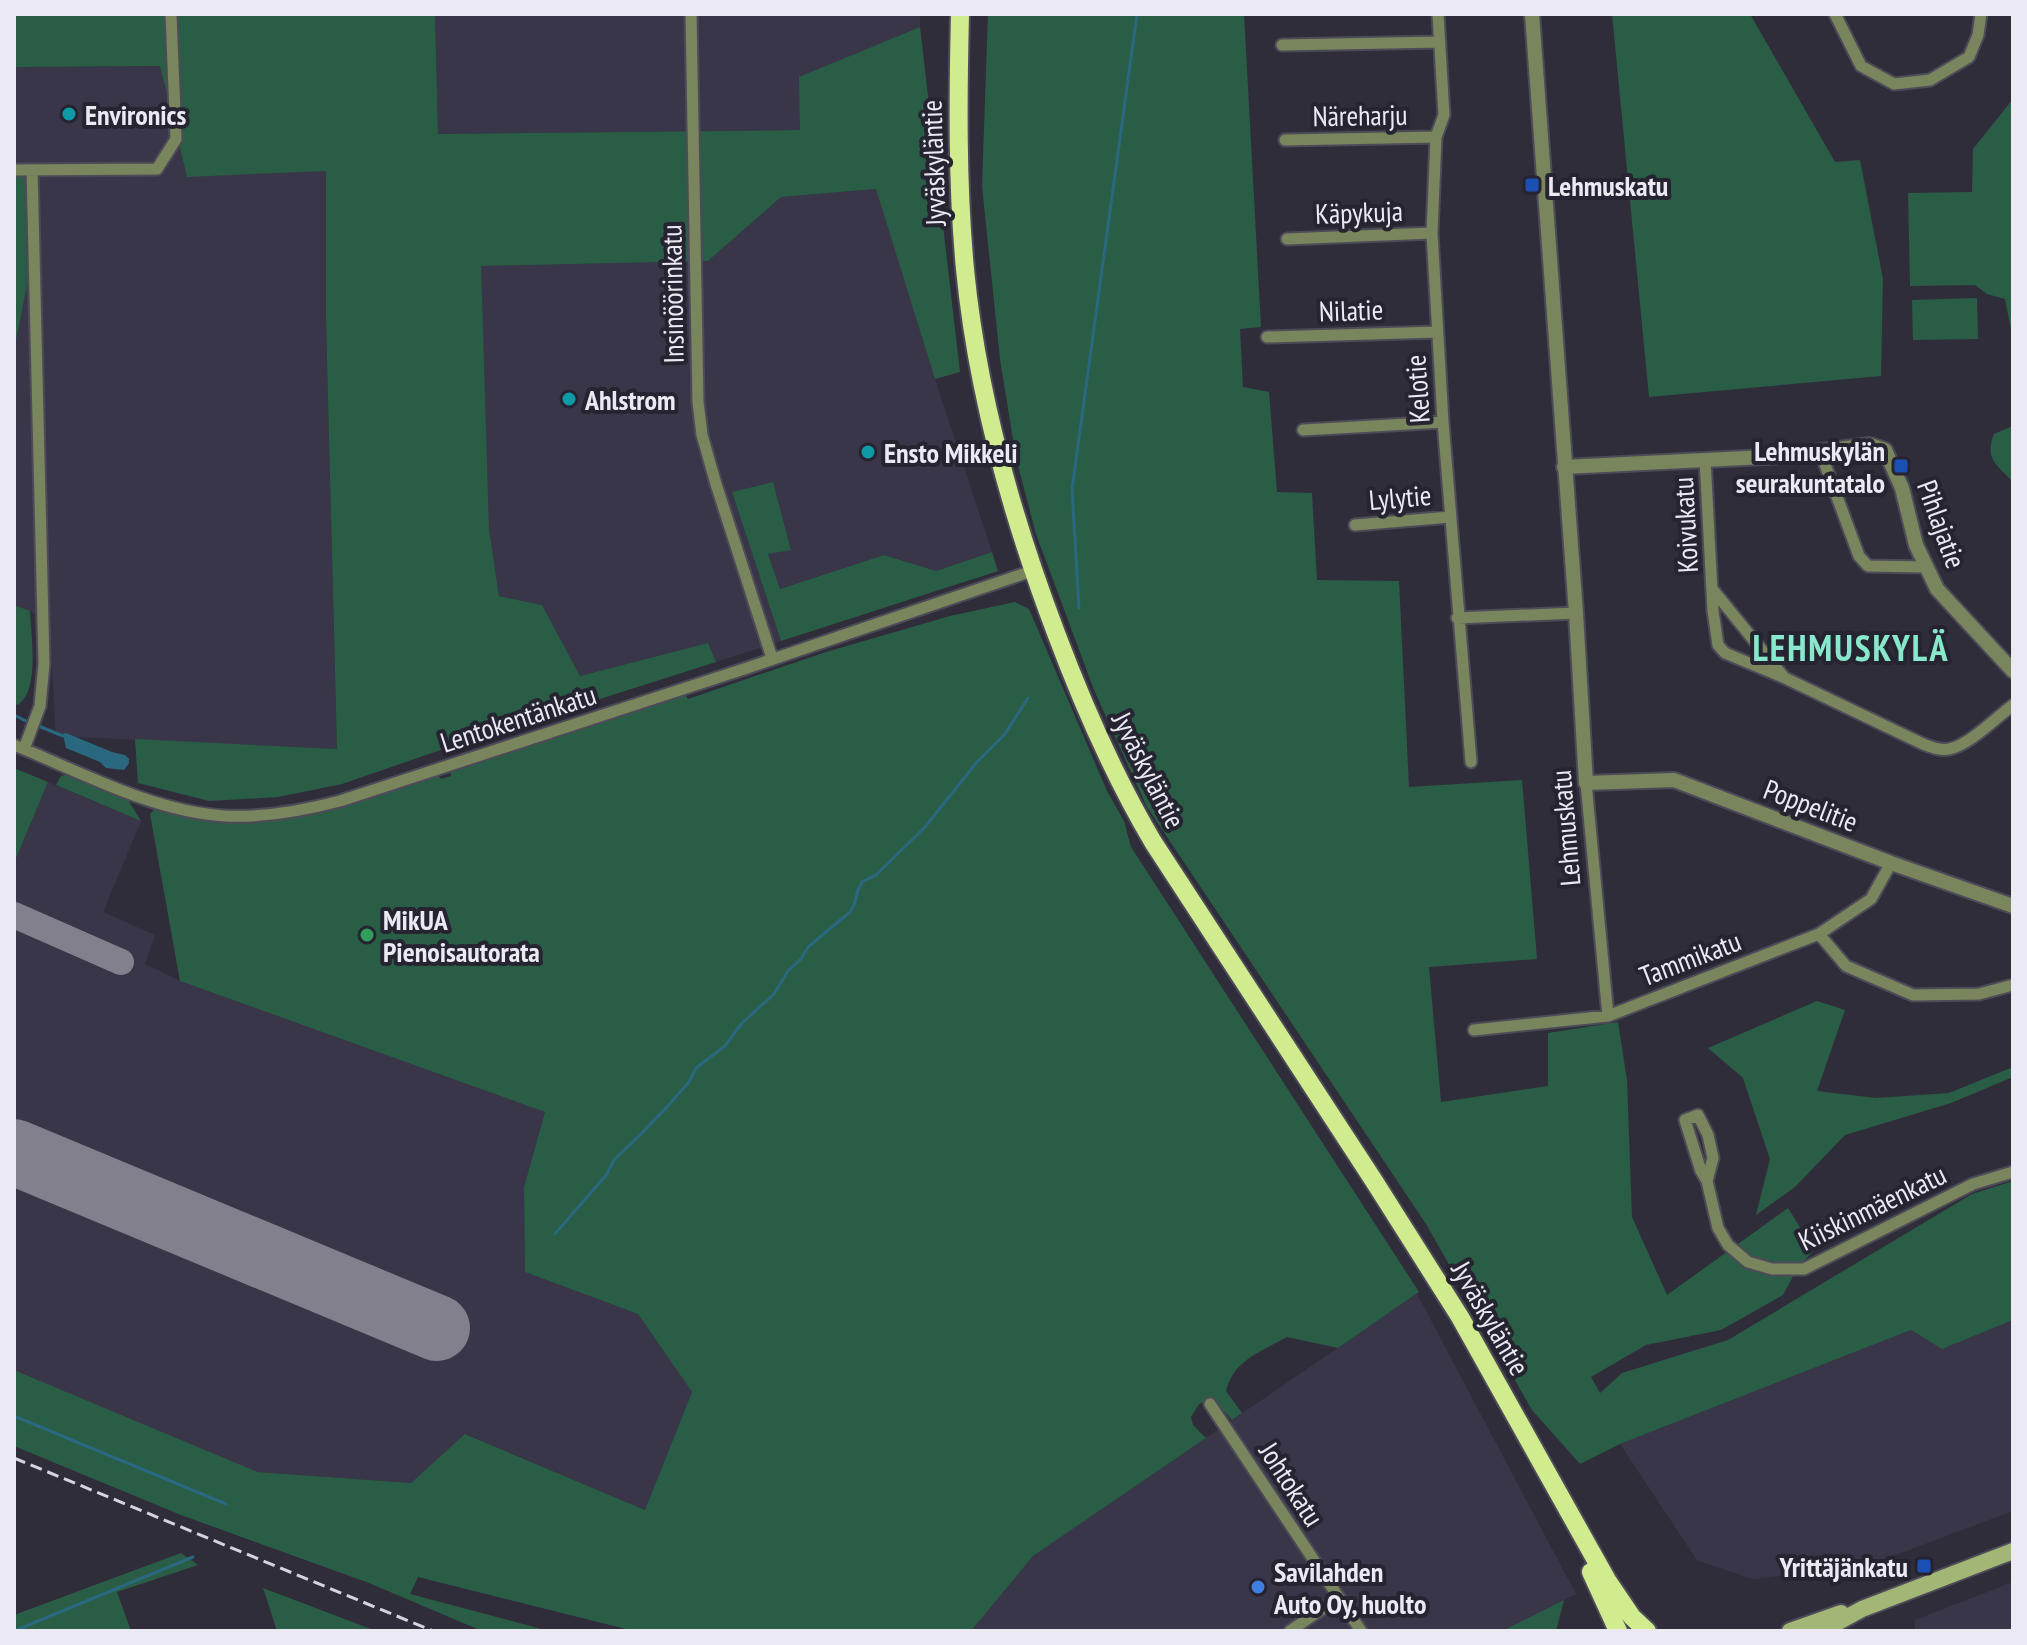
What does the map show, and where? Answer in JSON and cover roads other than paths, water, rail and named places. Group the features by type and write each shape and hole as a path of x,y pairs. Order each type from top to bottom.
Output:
{"highway":[{"name":"Jyväskyläntie","path":"960,14 959,186 973,329 988,409 1032,571 1078,691 1134,810 1153,842 1460,1317 1607,1580 1632,1617 1647,1631"},
{"name":"Jyväskyläntie","path":"1539,1461 1618,1631"}],"main road":[{"path":"1822,1631 1862,1609 2013,1551"},
{"path":"1790,1631 1839,1613 1862,1609"}],"street":[{"path":"14,170 157,169 176,139 171,14"},
{"name":"Insinöörinkatu","path":"691,14 698,402 702,435 772,658"},
{"name":"Kelotie","path":"1438,14 1444,115 1436,137 1432,233 1457,618 1471,762"},
{"name":"Lehmuskatu","path":"1532,14 1586,783 1608,1016"},
{"path":"1835,14 1861,66 1894,84 1930,80 1969,57 1978,35 1981,14"},
{"path":"1282,45 1440,42"},
{"name":"Näreharju","path":"1285,140 1436,137"},
{"path":"19,747 40,706 44,664 32,170"},
{"name":"Käpykuja","path":"1287,239 1432,233"},
{"name":"Nilatie","path":"1267,337 1437,332"},
{"path":"1303,430 1443,422"},
{"name":"Pihlajatie","path":"1564,467 1783,456 1870,445 1885,450 1902,488 1916,545 1937,589 2013,671"},
{"path":"1820,451 1859,556 1868,566 1925,567"},
{"name":"Koivukatu","path":"1705,459 1712,589 1718,645 1725,653 1940,750 1962,744 2013,705"},
{"name":"Lylytie","path":"1355,525 1450,517"},
{"name":"Lentokentänkatu","path":"19,747 148,800 179,809 223,816 265,816 304,810 733,673 1032,571"},
{"name":"Koivukatu","path":"1712,589 1785,678"},
{"path":"1457,618 1576,613"},
{"name":"Poppelitie","path":"1586,783 1674,780 2013,906"},
{"name":"Tammikatu","path":"1474,1030 1608,1016 1819,934 1871,899 1891,863"},
{"path":"1819,934 1846,966 1913,995 1979,994 2013,985"},
{"name":"Kiiskinmäenkatu","path":"1707,1181 1713,1158 1708,1135 1698,1115 1685,1120 1707,1181 1718,1228 1728,1245 1748,1262 1772,1269 1804,1269 1973,1184 2013,1172"},
{"name":"Johtokatu","path":"1210,1404 1361,1631"},
{"path":"1290,1631 1338,1598"}],"water":[{"path":"63,734 125,755 129,763 124,770 106,768 100,762 66,748"}],"waterway":[{"path":"1079,608 1072,489 1137,14"},
{"path":"555,1234 607,1174 614,1160 689,1082 696,1068 725,1046 741,1024 774,994 808,947 850,912 862,882 876,875 925,827 977,762 1005,734 1028,698"},
{"path":"14,715 26,721"},
{"path":"41,727 63,736"},
{"path":"14,1416 226,1504"},
{"path":"14,1631 193,1557"}],"railway":[{"path":"14,1458 433,1631"}],"place":[{"name":"Environics","path":"69,114"},
{"name":"Lehmuskatu","path":"1532,185"},
{"name":"Ahlstrom","path":"569,399"},
{"name":"Ensto Mikkeli","path":"868,452"},
{"name":"Lehmuskylän seurakuntatalo","path":"1901,466"},
{"name":"MikUA Pienoisautorata","path":"367,935"},
{"name":"Yrittäjänkatu","path":"1924,1566"},
{"name":"Savilahden Auto Oy, huolto","path":"1258,1587"}],"district":[{"name":"LEHMUSKYLÄ","path":"1851,647"}]}
